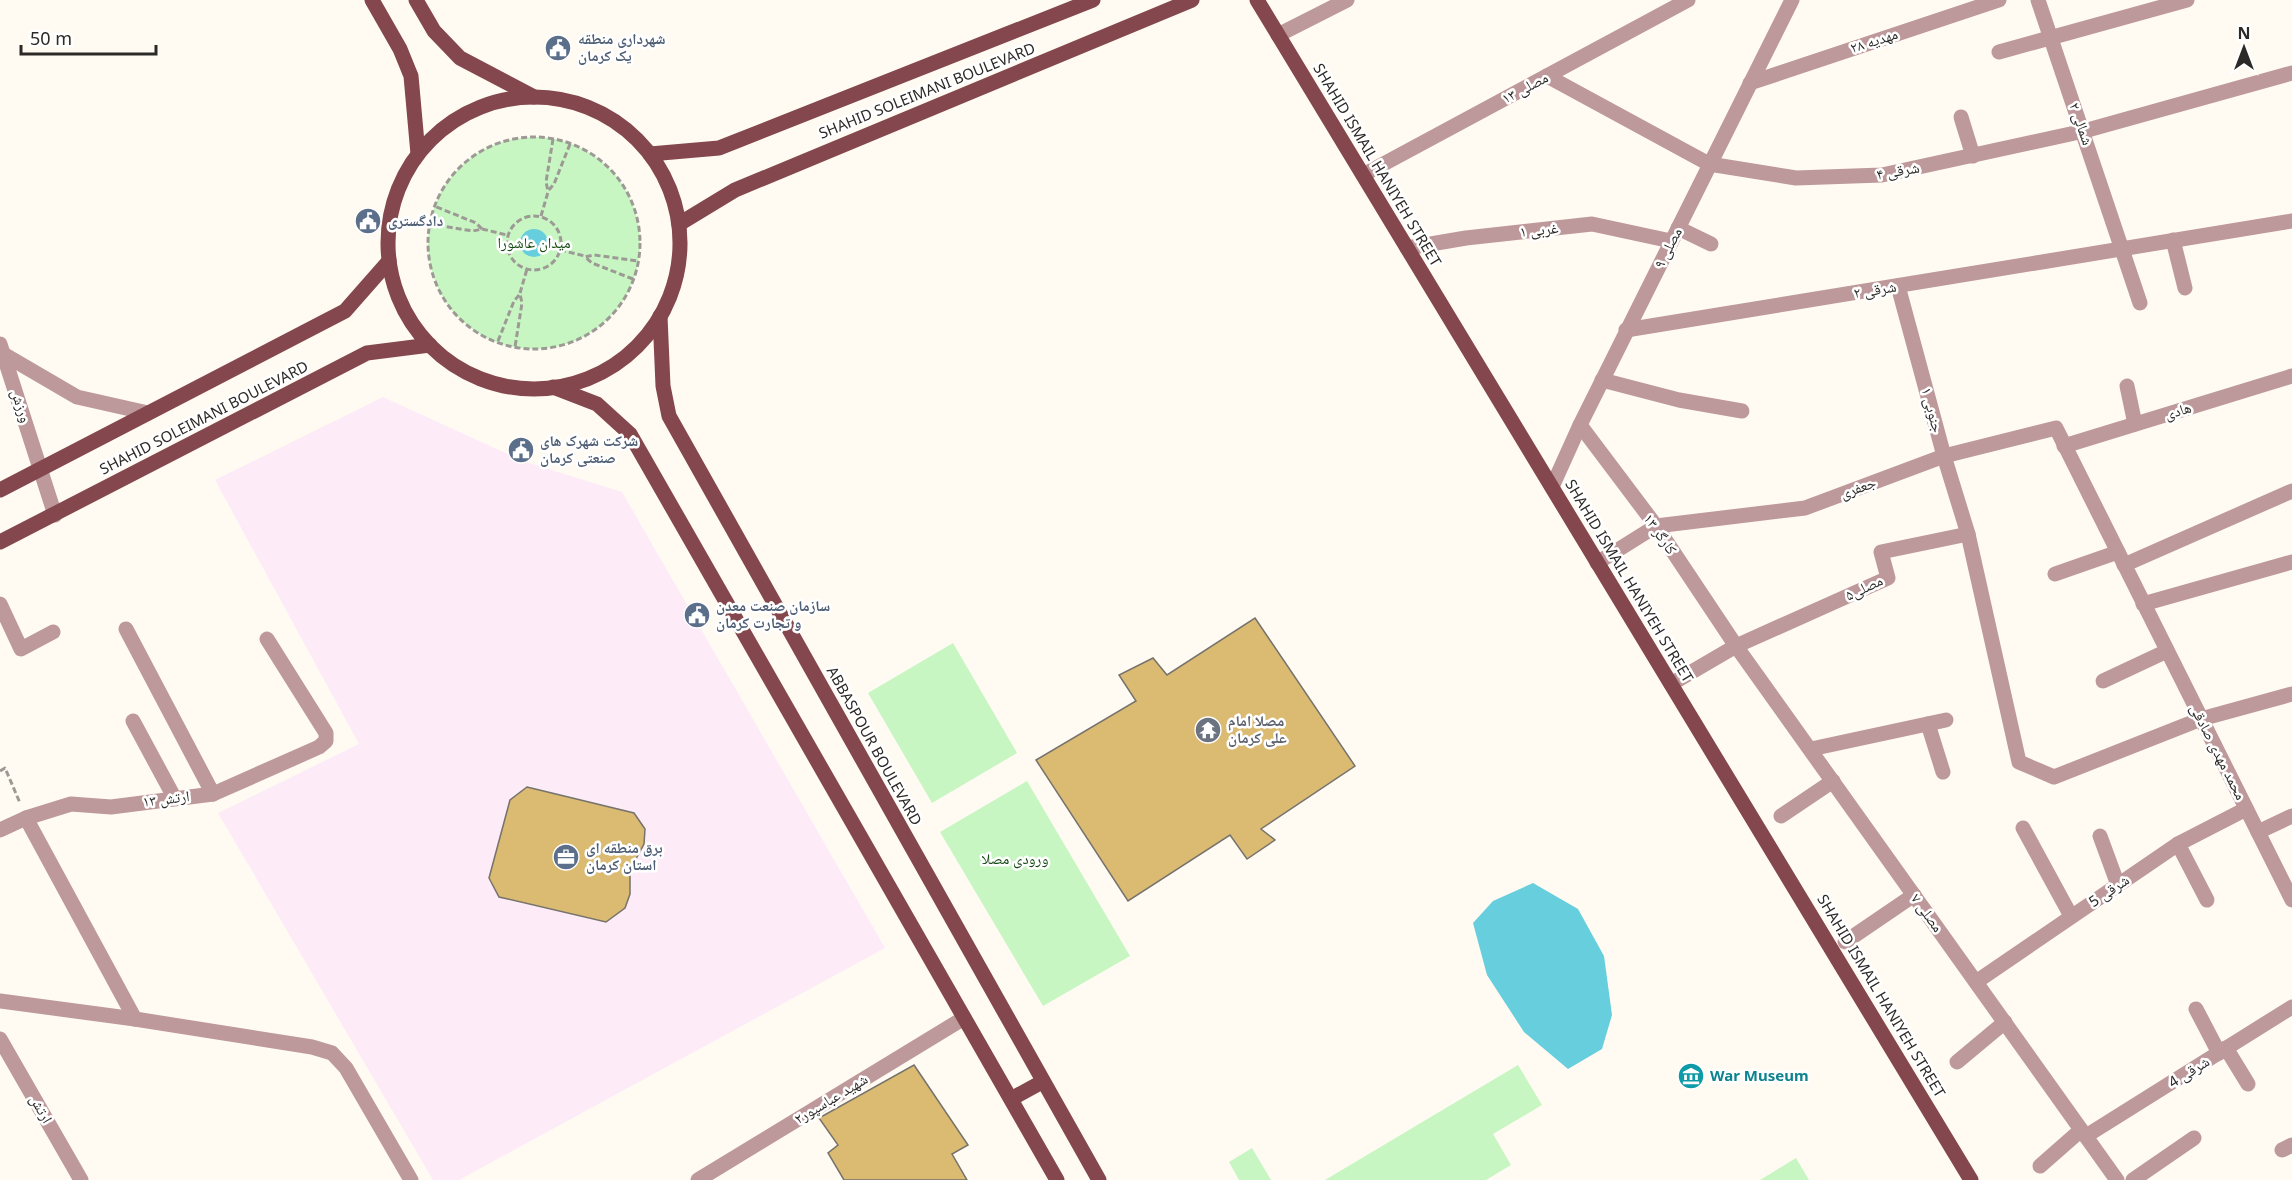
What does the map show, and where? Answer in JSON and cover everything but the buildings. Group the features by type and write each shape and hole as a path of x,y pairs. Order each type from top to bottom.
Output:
{"main road":[{"path":"372,0 400,49 411,76 418,153"},
{"path":"416,0 434,31 459,58 534,97"},
{"name":"SHAHID SOLEIMANI BOULEVARD","path":"650,154 719,148 1093,0"},
{"name":"SHAHID SOLEIMANI BOULEVARD","path":"679,224 735,190 1192,0"},
{"name":"SHAHID ISMAIL HANIYEH STREET","path":"1257,0 1971,1180"},
{"path":"534,97 572,102 599,112 623,127 650,154 669,187 679,224 679,262 672,290 660,316 637,346 623,358 590,377 553,387 514,387 477,377 460,369 430,345 417,331 399,298 389,261 387,242 393,204 407,169 418,153 445,127 470,112 496,102 534,97"},
{"name":"SHAHID SOLEIMANI BOULEVARD","path":"0,490 345,311 389,261"},
{"name":"ABBASPOUR BOULEVARD","path":"660,316 663,386 669,416 1099,1180"},
{"name":"SHAHID SOLEIMANI BOULEVARD","path":"0,542 367,353 430,345"},
{"path":"553,387 597,404 630,434 1058,1180"},
{"path":"1011,1099 1042,1082"}],"street":[{"path":"1278,35 1347,0"},
{"name":"مصلی ۱۳","path":"1363,175 1688,0"},
{"name":"مهدیه ۲۸","path":"1750,83 1999,0"},
{"name":"۲ شمالی","path":"2038,0 2124,249 2140,303"},
{"path":"1999,52 2187,0"},
{"name":"مصلی ۹","path":"1552,487 1626,330 1750,83 1787,3"},
{"name":"۴ شرقی","path":"1547,76 1709,164 1796,178 1871,176 1973,156 2084,131 2292,73"},
{"path":"1961,117 1973,156"},
{"name":"۲ شرقی","path":"1626,330 2292,221"},
{"name":"۱ غربی","path":"1407,248 1466,238 1592,224 1674,235 1711,244"},
{"path":"2173,240 2185,288"},
{"name":"۱ جنوبی","path":"1898,286 1944,456 1968,534 2019,762 2054,777 2201,718"},
{"path":"2,352 77,397 148,413"},
{"name":"ورزش","path":"2,352 55,515"},
{"name":"هادی","path":"2064,446 2292,376"},
{"path":"1602,380 1679,400 1742,411"},
{"path":"2127,386 2135,424"},
{"name":"کارگر ۱۳","path":"1580,425 1656,526 1736,646"},
{"name":"جعفری","path":"1656,526 1805,508 1944,456 2056,428"},
{"name":"محمد مهدی صادقی","path":"2056,428 2292,900"},
{"path":"2055,574 2121,558 2292,491"},
{"path":"1597,563 1656,526"},
{"name":"مصلی۵","path":"1736,646 1888,578 1881,552 1968,534"},
{"path":"2144,604 2292,562"},
{"path":"0,604 21,648 53,632"},
{"path":"126,628 213,794"},
{"name":"ارتش ۱۳","path":"0,830 26,818 70,804 111,807 174,797 213,794 320,747 326,741 326,733 267,639"},
{"path":"1671,684 1736,646"},
{"name":"مصلی ۷","path":"1736,646 2117,1180"},
{"path":"2103,681 2167,651"},
{"path":"2201,718 2292,694"},
{"path":"1811,750 1946,720"},
{"path":"133,722 174,797"},
{"path":"1928,724 1943,772"},
{"path":"1781,816 1833,781"},
{"name":"شرقی 5","path":"1976,982 2178,844 2246,809"},
{"path":"2258,832 2292,816"},
{"path":"26,818 135,1019"},
{"path":"2023,828 2071,916"},
{"path":"2100,836 2118,885"},
{"path":"2178,844 2206,900"},
{"path":"1845,942 1914,895"},
{"path":"0,1002 135,1019 312,1047 332,1053 346,1068 411,1180"},
{"name":"شرقی 4","path":"2040,1166 2084,1133 2223,1051 2292,1007"},
{"path":"2196,1009 2248,1084"},
{"name":"شهید عباسپور۲","path":"698,1180 964,1018"},
{"path":"1957,1062 2005,1022"},
{"name":"ارتش","path":"0,1039 81,1180"},
{"path":"2133,1180 2194,1138"}],"path":[{"path":"516,139 553,139 571,144 602,162 626,190 638,225 638,261 633,279 615,311 587,334 552,346 515,346 497,342 465,323 442,295 429,261 429,224 434,206 453,174 481,151 516,139"},
{"path":"548,191 546,182 553,139"},
{"path":"541,216 548,191 554,184 571,144"},
{"path":"434,206 476,223 482,229"},
{"path":"533,215 541,216 549,220 560,233 560,250 551,264 543,268 527,269 513,260 508,252 507,235 517,221 533,215"},
{"path":"429,224 473,231 482,229 507,235"},
{"path":"560,250 585,256 594,255 638,261"},
{"path":"585,256 592,262 633,279"},
{"path":"497,342 514,301 520,294 527,269"},
{"path":"515,346 522,303 520,294"},
{"path":"0,771 5,768 26,818"}],"shaded area":[{"path":"383,397 523,461 622,492 885,948 459,1180 433,1180 218,813 359,744 215,480"}],"green space":[{"name":"میدان عاشورا","path":"534,137 555,139 574,145 593,155 609,168 622,184 632,203 638,222 640,243 638,264 632,283 622,302 609,318 593,331 574,341 555,347 534,349 513,347 494,341 475,331 459,318 446,302 436,283 430,264 428,243 430,222 436,203 446,184 459,168 475,155 494,145 513,139"},
{"path":"953,643 1017,753 932,803 868,693"},
{"name":"ورودی مصلا","path":"1027,781 1130,956 1043,1006 940,832"},
{"path":"1518,1065 1542,1105 1493,1134 1511,1165 1486,1180 1325,1180"},
{"path":"1252,1148 1271,1180 1239,1180 1229,1162"},
{"path":"1796,1158 1809,1180 1760,1180"}],"water":[{"path":"534,229 544,233 548,243 544,253 534,257 524,253 520,243 524,233"},
{"path":"1533,883 1578,909 1604,956 1612,1015 1602,1049 1568,1069 1524,1032 1487,975 1473,923 1493,901"}],"place":[{"name":"شهرداری منطقه یک کرمان","path":"558,48"},
{"name":"دادگستری","path":"368,221"},
{"name":"شرکت شهرک های صنعتی کرمان","path":"521,450"},
{"name":"سازمان صنعت معدن و تجارت کرمان","path":"697,615"},
{"name":"مصلا امام علی کرمان","path":"1208,730"},
{"name":"برق منطقه ای استان کرمان","path":"566,857"},
{"name":"War Museum","path":"1691,1076"}]}
